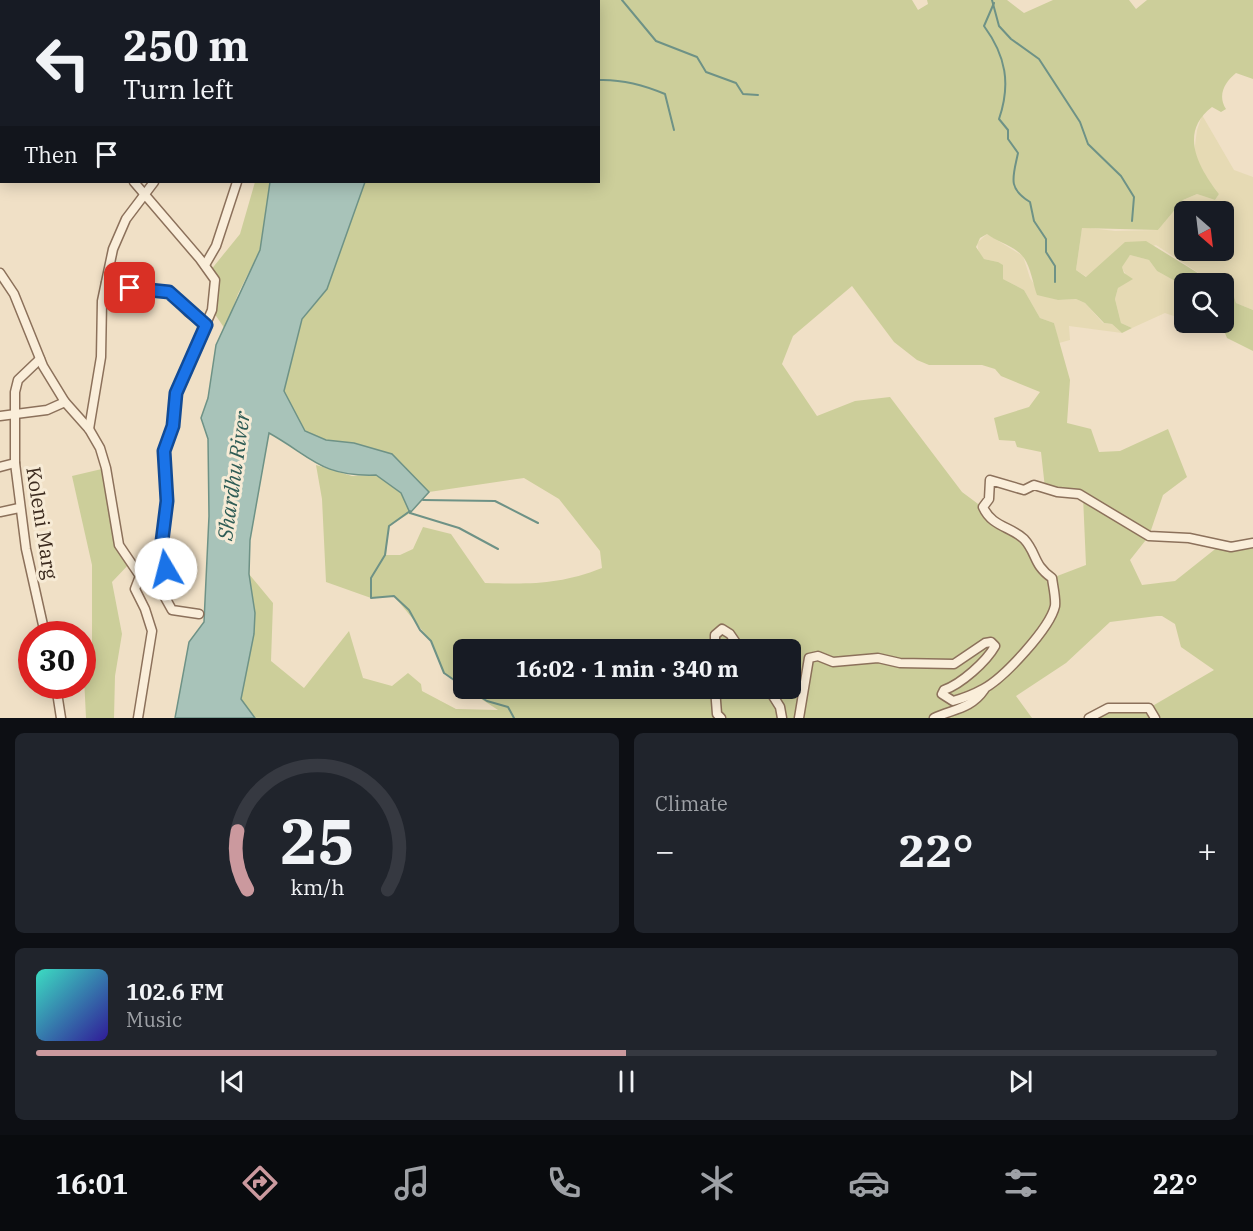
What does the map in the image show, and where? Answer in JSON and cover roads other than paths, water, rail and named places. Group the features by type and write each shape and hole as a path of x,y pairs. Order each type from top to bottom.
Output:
{"street":[{"path":"135,183 205,265 214,280 212,310 176,393 173,426 164,451 167,501 161,549 166,569 157,583"},
{"path":"89,429 101,357 102,301 118,234 144,192 153,183"},
{"path":"205,265 216,246 237,183"},
{"path":"0,273 19,303 40,359 65,402 89,429 100,448 106,468 119,544 140,576 157,583 168,605 180,613 199,614"},
{"path":"106,283 169,292 206,325"},
{"name":"Koleni Marg","path":"40,359 18,380 15,392 15,463 19,507 42,621"},
{"path":"0,416 16,416 47,410 65,402"},
{"path":"0,467 15,463"},
{"path":"799,718 809,658 818,656 833,662 878,658 900,663 954,664 985,643 991,642 995,646 990,655 959,684 944,690 942,694 953,701 984,688 1002,675 1036,636 1047,622 1055,604 1052,578 1039,569 1028,543 1021,536 988,518 983,507 989,499 990,480 1024,490 1034,485 1057,492 1079,494 1149,536 1189,538 1231,547 1253,543"},
{"path":"0,512 19,507"},
{"path":"138,718 152,631 146,609 135,589 140,576"},
{"path":"715,639 715,634 722,629 733,639"},
{"path":"934,718 967,707 976,701 984,688"},
{"path":"58,699 62,718"},
{"path":"716,699 717,714 721,718"},
{"path":"775,699 780,707 782,718"},
{"path":"1089,718 1108,708 1149,708 1155,718"}],"water":[{"name":"Shardhu River","path":"270,183 365,183 327,289 302,319 284,391 305,431 326,440 354,443 392,454 429,492 410,513 401,493 376,475 357,475 329,469 269,433 250,540 249,574 255,613 254,634 241,699 255,718 175,718 189,642 204,622 209,516 208,439 201,418 208,398 216,345 260,250"}],"waterway":[{"path":"622,0 656,41 697,57 706,72 736,83 743,94 758,95"},
{"path":"992,0 999,26 1011,39 1039,59 1080,122 1088,144 1121,176 1134,197 1132,221"},
{"path":"994,3 984,26 1002,59 1004,71 1005,94 999,119 1008,130 1008,139 1018,153 1014,175 1015,187 1030,202 1034,221 1046,239 1046,252 1055,266 1055,282"},
{"path":"600,80 633,83 665,94 674,130"},
{"path":"423,500 495,501 538,523"},
{"path":"410,511 389,526 385,555 371,578 371,598 394,596 409,610 420,630 431,641 444,673 453,679"},
{"path":"410,513 459,528 498,549"},
{"path":"484,699 508,707 514,718"}]}
